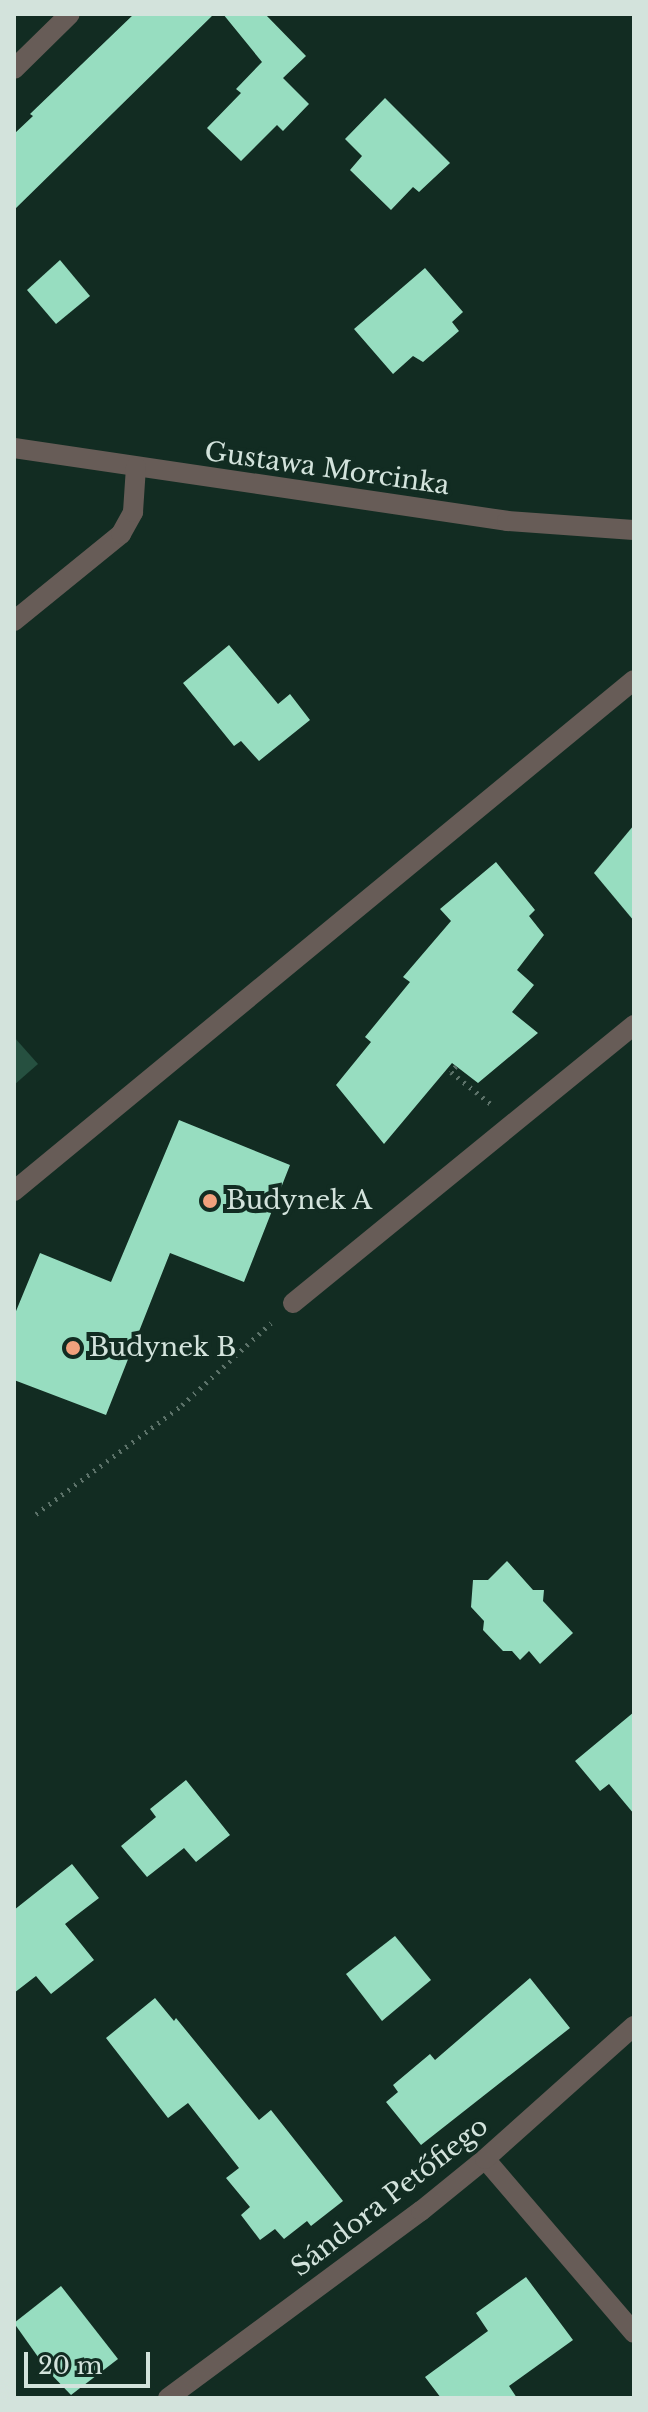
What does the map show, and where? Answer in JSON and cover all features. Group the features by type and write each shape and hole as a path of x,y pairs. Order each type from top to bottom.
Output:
{"street":[{"path":"14,69 70,14"},
{"name":"Gustawa Morcinka","path":"14,448 507,521 634,530"},
{"path":"14,621 121,534 133,512 136,467"},
{"path":"14,1191 634,680"},
{"path":"293,1303 634,1025"},
{"name":"Sándora Petőfiego","path":"168,2398 485,2159 634,2026"},
{"path":"485,2159 634,2333"}],"path":[{"path":"456,1066 451,1072 515,1123"},
{"path":"36,1514 182,1405 293,1303"}],"green space":[{"path":"14,1037 38,1064 14,1085"}],"building":[{"path":"134,14 214,14 14,210 14,134 33,116 30,114"},
{"path":"223,14 265,14 306,56 283,78 309,104 283,131 277,125 241,161 207,128 241,93 236,89 262,62"},
{"path":"385,98 450,163 419,192 413,187 391,210 350,170 362,156 345,139"},
{"path":"60,260 90,296 56,324 27,290"},
{"path":"425,268 463,312 452,322 459,331 423,362 413,356 393,374 354,329"},
{"path":"229,645 278,704 290,694 310,720 259,761 241,741 234,746 183,683"},
{"path":"634,825 634,921 594,873"},
{"path":"496,862 535,910 529,916 544,935 517,970 534,985 512,1012 538,1033 478,1083 452,1063 384,1144 336,1085 371,1042 365,1037 410,982 403,977 451,921 440,909"},
{"path":"179,1120 290,1165 244,1282 170,1253 106,1415 14,1380 14,1316 40,1253 111,1282"},
{"path":"507,1561 533,1590 544,1590 543,1601 573,1633 540,1664 529,1651 520,1660 512,1651 503,1651 483,1630 484,1621 471,1607 473,1580 488,1580"},
{"path":"634,1712 634,1814 609,1784 600,1791 575,1761"},
{"path":"186,1780 230,1835 196,1862 184,1848 147,1877 121,1846 156,1817 150,1809"},
{"path":"72,1864 99,1898 65,1924 94,1960 51,1994 36,1976 14,1993 14,1910"},
{"path":"395,1936 431,1980 382,2021 346,1974"},
{"path":"530,1978 570,2028 421,2145 386,2102 398,2092 393,2085 430,2054 435,2060"},
{"path":"155,1998 174,2021 176,2018 259,2120 271,2110 343,2201 311,2226 307,2221 284,2239 275,2229 260,2240 241,2215 250,2207 226,2178 239,2168 188,2103 168,2118 106,2038"},
{"path":"526,2277 573,2340 509,2386 517,2398 441,2398 425,2377 488,2331 476,2313"},
{"path":"61,2286 118,2359 71,2395 48,2371 14,2323"}],"place":[{"name":"Budynek A","path":"210,1201"},
{"name":"Budynek B","path":"73,1348"}]}
